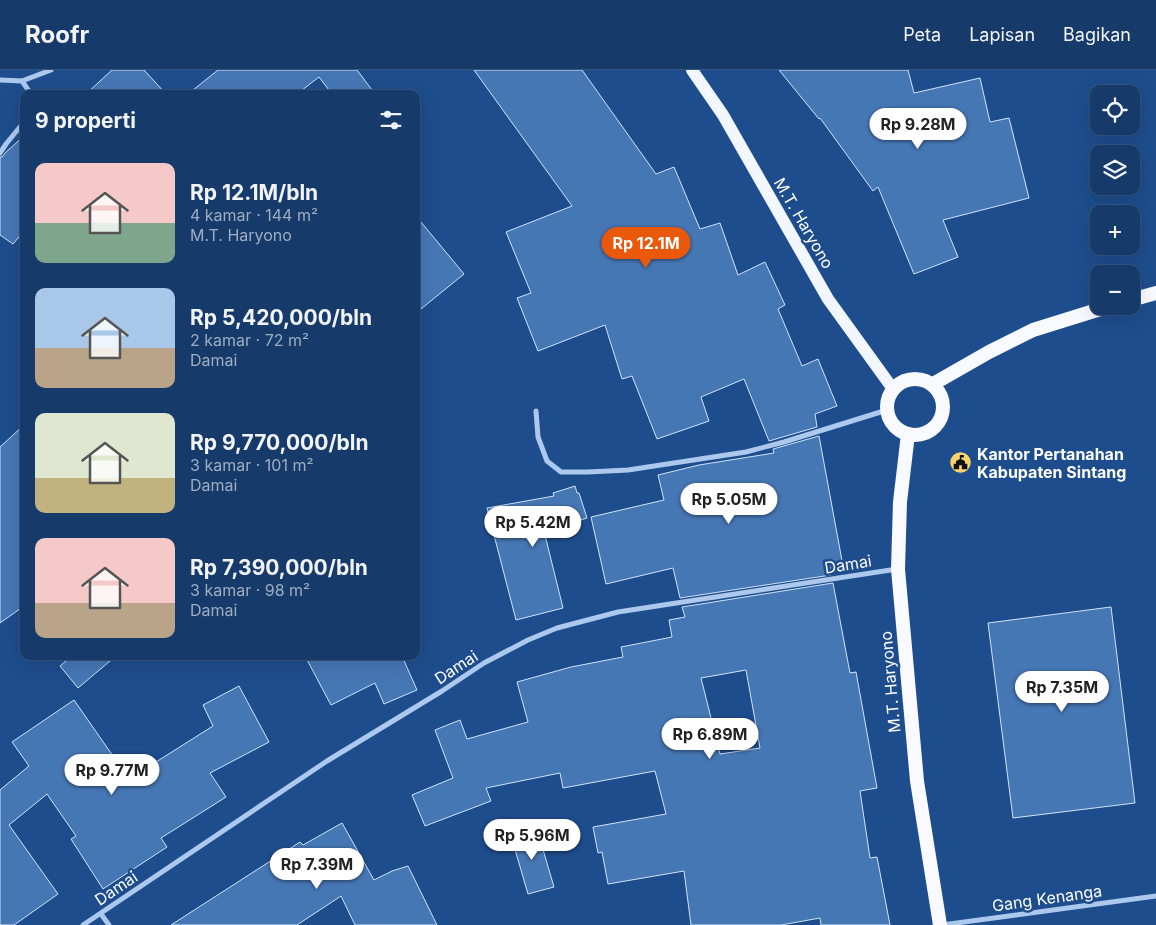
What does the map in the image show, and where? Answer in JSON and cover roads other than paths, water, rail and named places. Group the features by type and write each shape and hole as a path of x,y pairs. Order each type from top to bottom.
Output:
{"highway":[{"path":"1140,297 1156,293"},
{"path":"933,384 989,352 1033,330 1090,312"},
{"path":"912,378 923,379 933,384 940,393 944,404 943,415 938,424 929,432 919,435 908,434 898,429 890,420 887,410 888,399 893,389 901,382 912,378"},
{"name":"M.T. Haryono","path":"908,434 900,502 898,569 917,781 941,925"}],"main road":[{"name":"M.T. Haryono","path":"692,70 723,116 828,299 893,389"}],"street":[{"path":"0,80 22,80 51,70"},
{"path":"22,80 28,90"},
{"path":"0,153 20,127"},
{"path":"536,411 538,437 547,461 561,472 588,472 628,470 746,452 887,410"},
{"name":"Damai","path":"84,925 327,761 442,691 484,663 528,640 557,628 618,612 898,569"},
{"name":"Gang Kenanga","path":"941,925 1156,896"},
{"path":"101,914 109,925"}],"place":[{"name":"Kantor Pertanahan Kabupaten Sintang","path":"961,463"}]}
